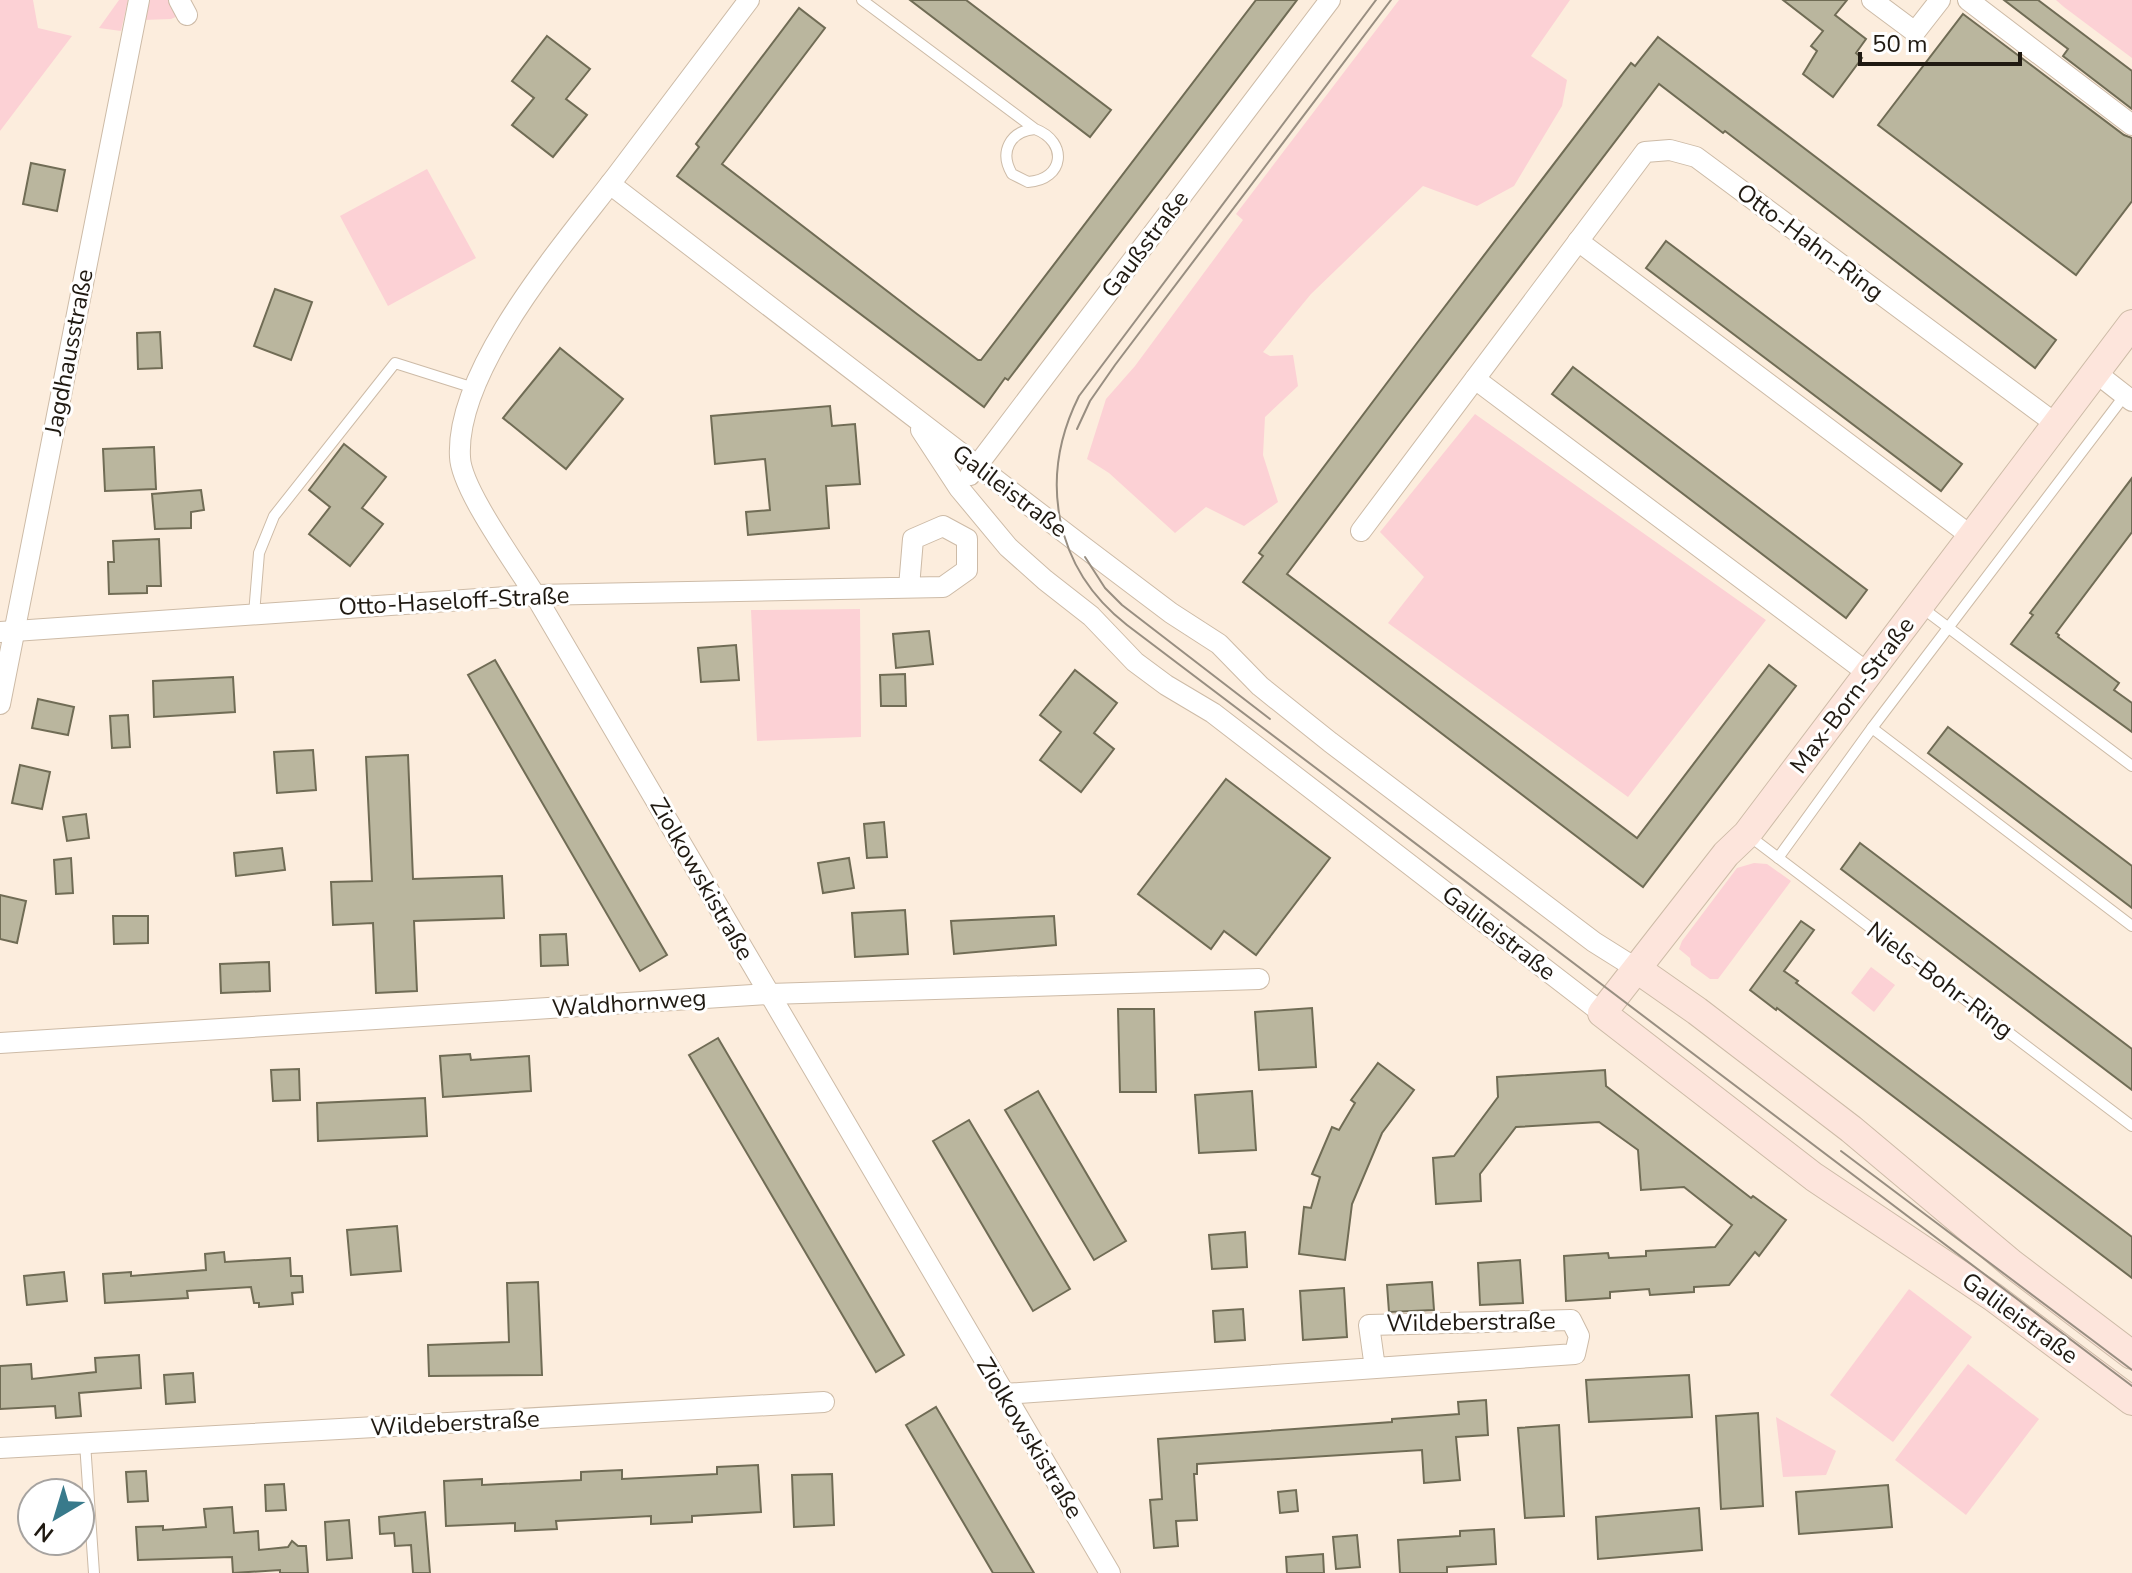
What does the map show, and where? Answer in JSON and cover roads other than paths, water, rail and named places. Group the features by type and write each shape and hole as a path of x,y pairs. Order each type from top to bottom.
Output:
{"street":[{"name":"Jagdhausstraße","path":"0,704 8,632 139,0"},
{"path":"610,184 749,0"},
{"name":"Gaußstraße","path":"959,488 1330,0"},
{"path":"1872,0 1915,32 1940,0"},
{"path":"1968,0 2132,125"},
{"name":"Otto-Hahn-Ring","path":"1361,531 1645,152 1670,150 1696,157 2056,424"},
{"name":"Ziolkowskistraße","path":"610,184 507,325 474,388 461,428 460,459 465,480 1110,1573"},
{"name":"Galileistraße","path":"610,184 976,466 1163,607 1210,637 1237,659 1260,686 1330,742 1594,942 1697,1011 1871,1144 2012,1264 2132,1355"},
{"path":"1578,241 1971,536"},
{"name":"Max-Born-Straße","path":"1602,1013 1726,854 1747,834 2132,324"},
{"name":"Max-Born-Straße","path":"2095,372 2128,398"},
{"path":"1475,379 1869,674"},
{"name":"Galileistraße","path":"912,417 959,488 1008,547 1091,616 1135,662 1176,692 1213,713 1823,1185 1993,1297 2132,1401"},
{"name":"Otto-Haseloff-Straße","path":"8,632 535,595 909,587"},
{"name":"Waldhornweg","path":"0,1043 769,994 1259,979"},
{"name":"Wildeberstraße","path":"1004,1394 1575,1354 1579,1336 1571,1320 1369,1325 1375,1368"},
{"name":"Wildeberstraße","path":"0,1448 824,1402"}],"lane":[{"path":"862,0 1051,138 1058,155 1057,164 1046,178 1028,182 1012,174 1005,157 1006,148 1018,133 1035,129"},
{"path":"254,614 259,553 274,516 395,363 474,388"},
{"name":"Max-Born-Straße","path":"1778,858 1872,728 2128,398"},
{"path":"1919,606 2132,766"},
{"path":"1872,728 2132,926"},
{"name":"Niels-Bohr-Ring","path":"1747,834 2132,1126"},
{"path":"85,1443 94,1573"}],"tram line":[{"path":"1376,0 1079,396 1066,427 1059,458 1057,489 1060,520 1069,549 1083,577 1102,602 1127,625 2132,1386"},
{"path":"1077,429 1090,401 1115,365 1391,0"},
{"path":"1085,557 1105,588 1122,605 1270,719"},
{"path":"1841,1151 2132,1370"}]}
